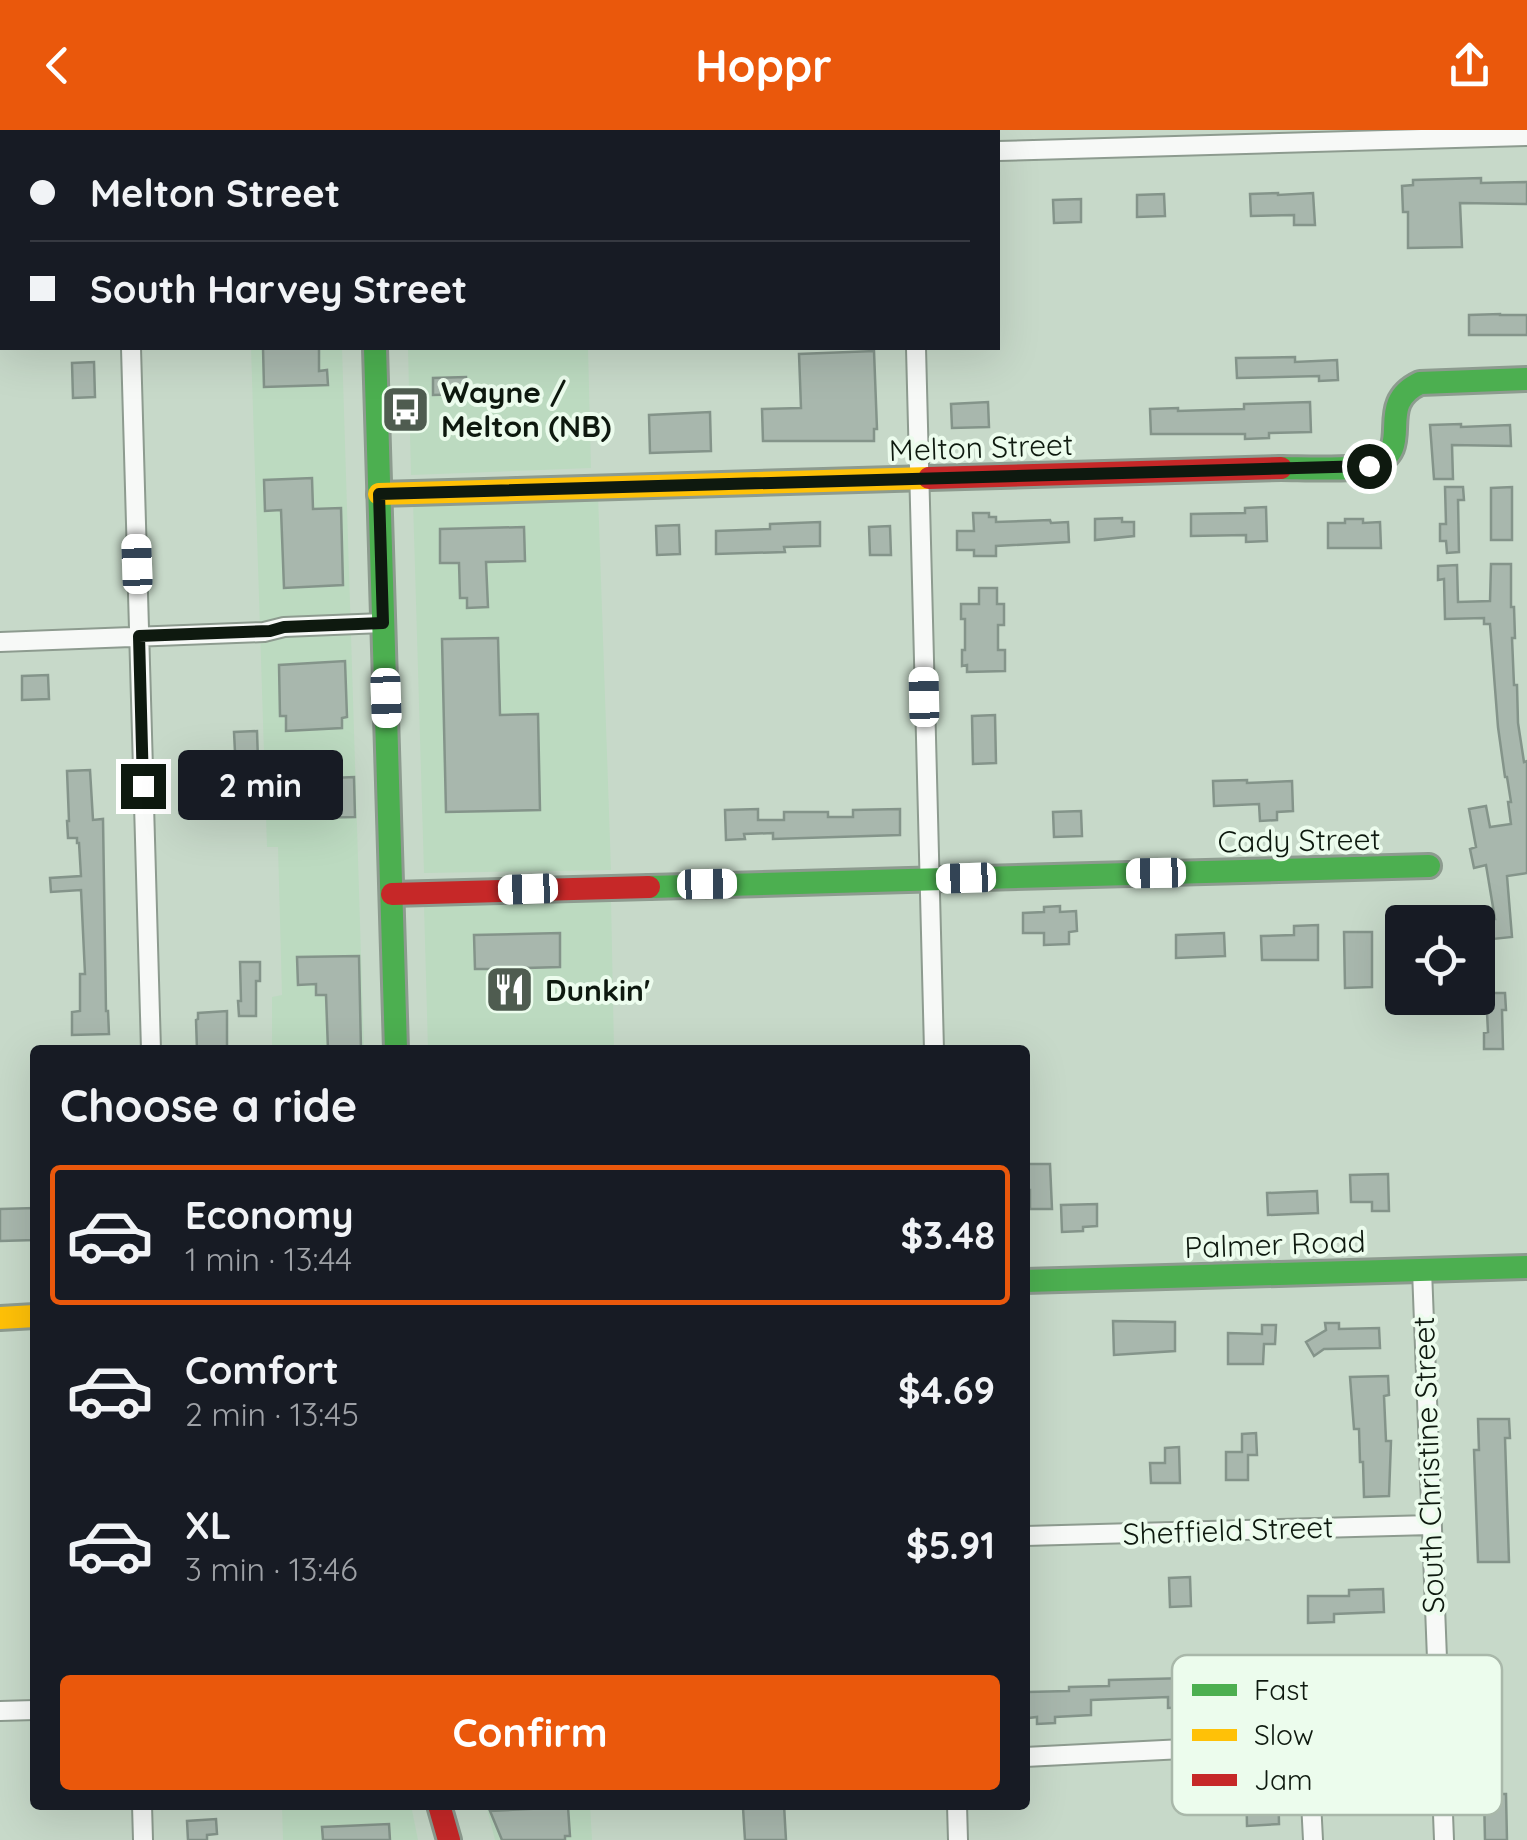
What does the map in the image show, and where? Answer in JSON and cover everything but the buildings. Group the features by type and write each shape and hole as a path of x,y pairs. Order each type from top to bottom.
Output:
{"street":[{"path":"1000,151 1527,136"},
{"path":"130,350 151,1045"},
{"path":"375,350 396,1045"},
{"path":"916,350 934,1045"},
{"name":"Melton Street","path":"379,494 1369,466 1390,452 1397,402 1412,385 1527,379"},
{"path":"0,642 383,623"},
{"name":"Cady Street","path":"392,894 1429,866"},
{"name":"Palmer Road","path":"1030,1282 1527,1267"},
{"name":"South Christine Street","path":"1422,1270 1437,1655"},
{"path":"0,1318 30,1316"},
{"name":"Sheffield Street","path":"1030,1536 1431,1525"},
{"path":"0,1711 30,1710"},
{"path":"1030,1757 1172,1749"},
{"path":"142,1810 143,1840"},
{"path":"440,1810 448,1840"},
{"path":"957,1810 958,1840"},
{"path":"1312,1815 1313,1840"},
{"name":"South Christine Street","path":"1443,1815 1444,1840"}],"shaded area":[{"path":"251,350 342,350 364,1045 272,1045 272,997 282,995 278,847 267,847"},
{"path":"408,350 588,350 591,468 411,475"},
{"path":"598,494 611,870 424,873 413,501"},
{"path":"611,899 614,1045 428,1045 424,906"},
{"path":"282,1810 412,1810 418,1840 283,1840"},
{"path":"487,1810 590,1810 592,1840 495,1840"}],"traffic: fast":[{"path":"375,350 396,1045"},
{"path":"1281,468 1355,468 1386,457 1395,437 1399,403 1406,392 1420,383 1527,379"},
{"path":"649,887 1429,866"},
{"path":"1030,1281 1527,1267"}],"traffic: slow":[{"path":"379,494 929,478"},
{"path":"0,1318 30,1316"}],"traffic: jam":[{"path":"929,478 1281,468"},
{"path":"392,894 649,887"},
{"path":"440,1810 449,1840"}],"place":[{"name":"Wayne / Melton (NB)","path":"406,409"},
{"name":"Dunkin'","path":"510,990"}],"route":[{"path":"143,786 139,636 383,623 379,494 1369,466"}]}
